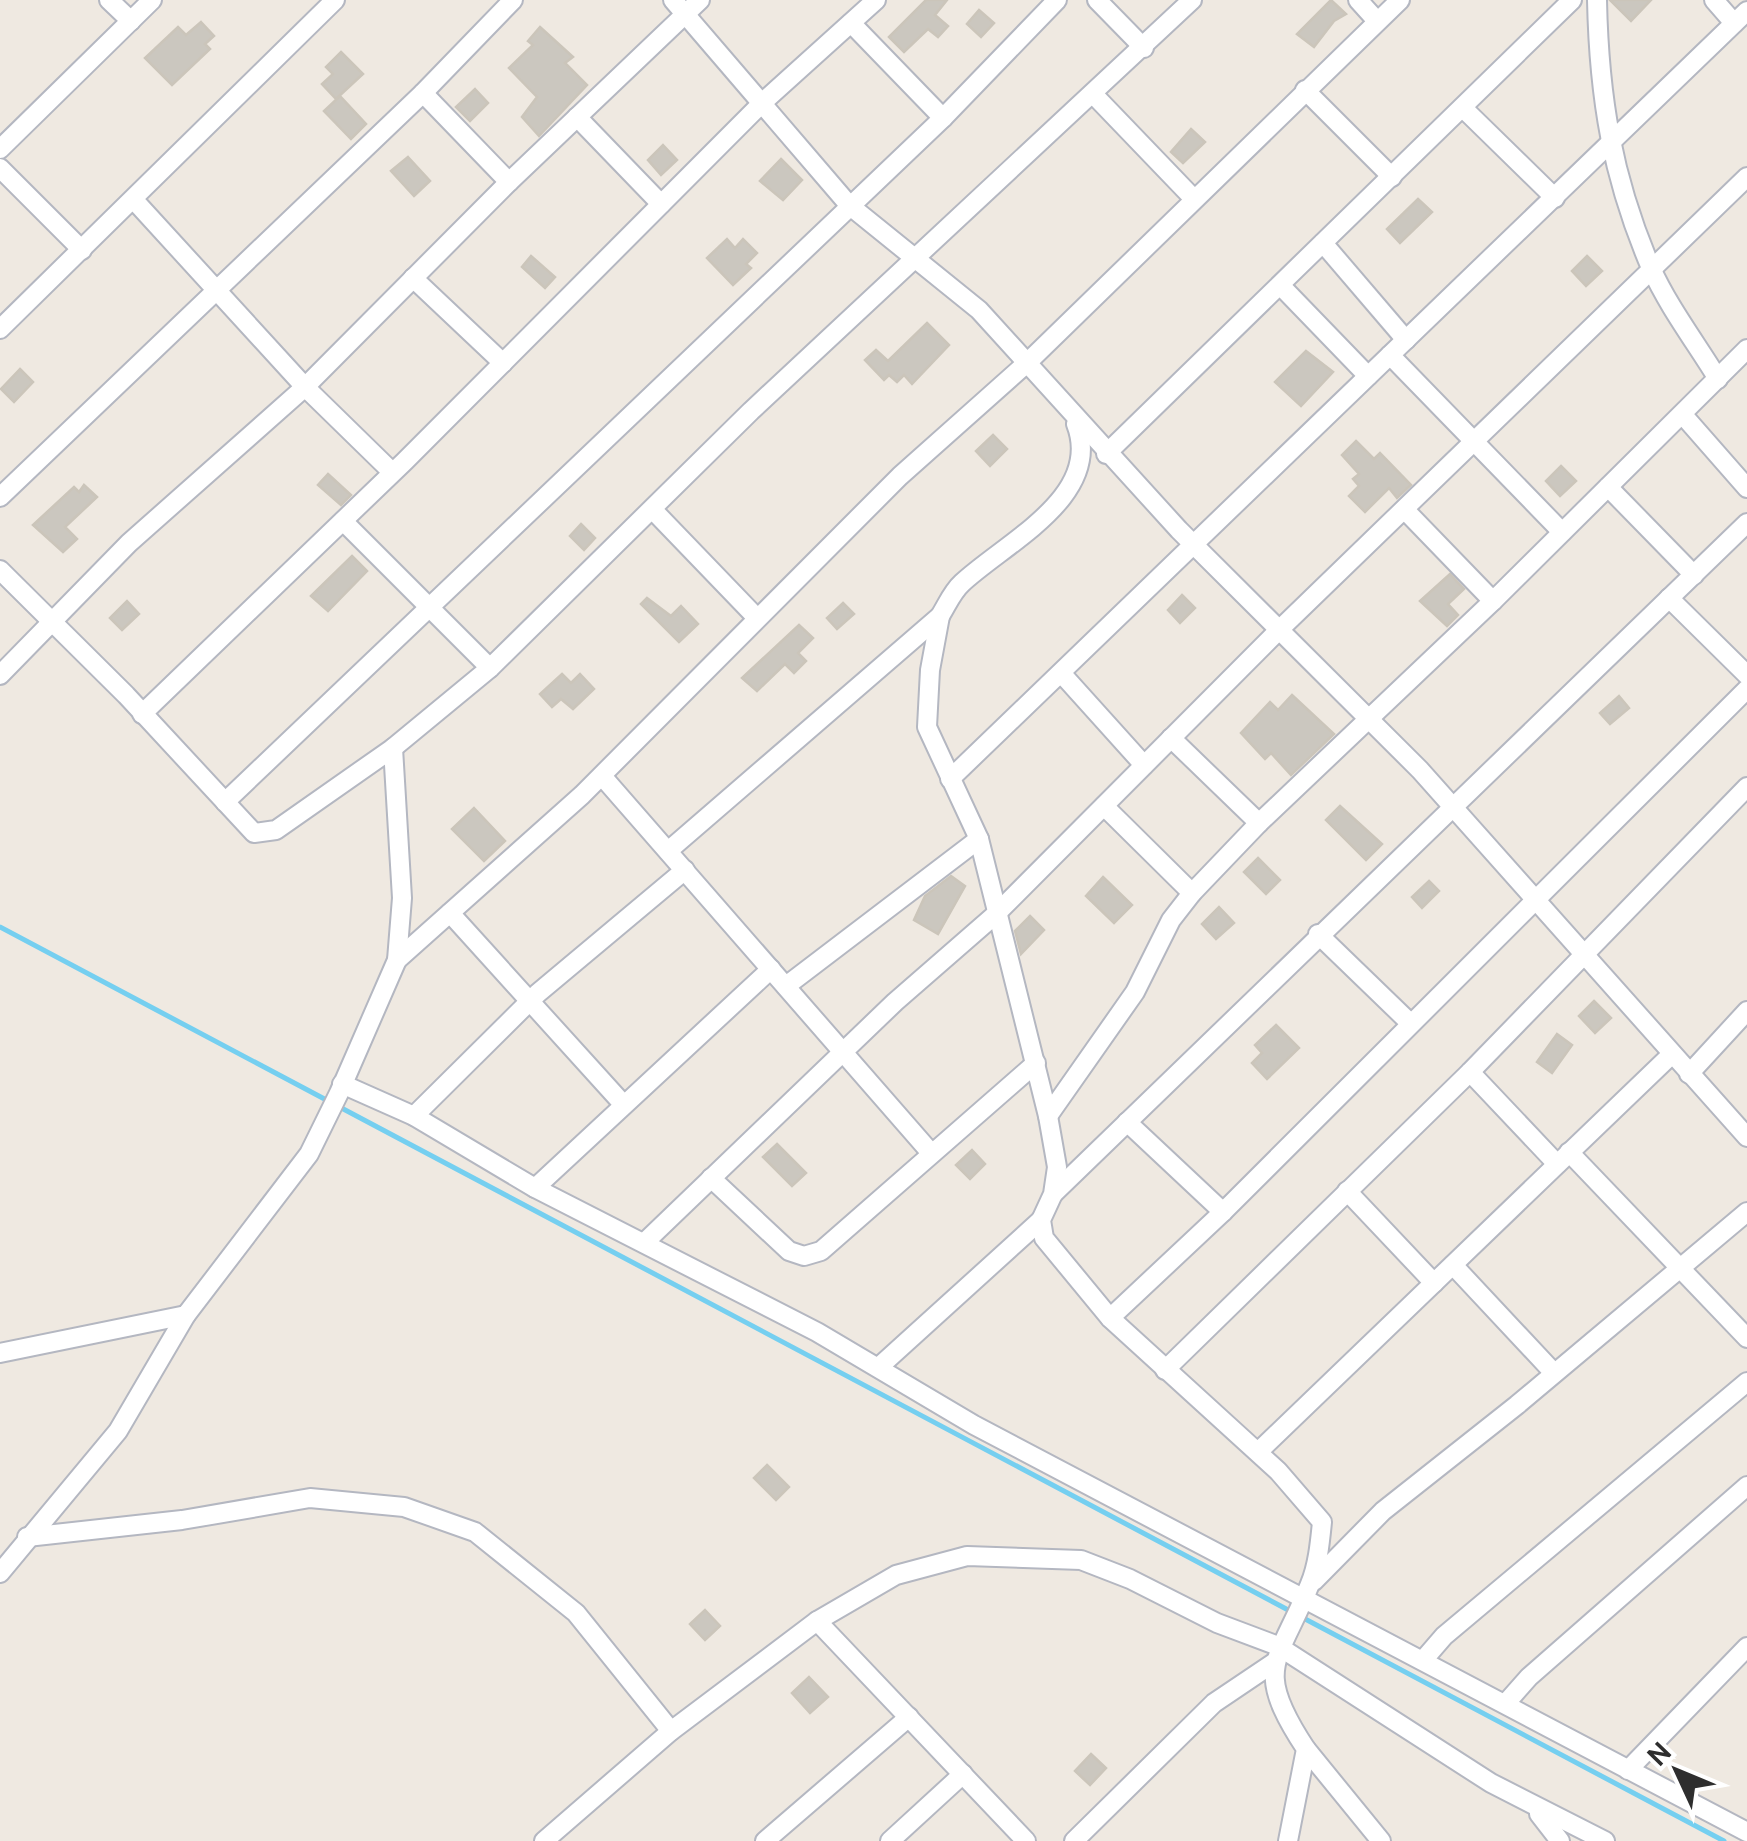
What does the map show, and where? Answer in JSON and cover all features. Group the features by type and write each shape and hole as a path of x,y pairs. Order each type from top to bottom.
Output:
{"street":[{"path":"108,0 131,21"},
{"path":"0,149 152,0"},
{"path":"0,497 423,92 513,0"},
{"path":"142,714 503,363 763,102 876,0"},
{"path":"224,802 943,118 1057,0"},
{"path":"1096,0 1144,48"},
{"path":"0,570 52,619 254,833 264,835 393,748 490,668 751,411 919,259 1192,0"},
{"path":"1358,0 1377,21"},
{"path":"398,960 602,776 900,476 1028,362 1400,0"},
{"path":"1106,454 1572,0"},
{"path":"1597,0 1609,146 1652,270 1718,379"},
{"path":"950,779 1741,17 1714,0"},
{"path":"0,329 332,1"},
{"path":"0,675 129,543 305,387 686,4 848,206 979,310 1106,454 1451,804 1747,1137"},
{"path":"851,23 943,118"},
{"path":"1305,90 1392,176"},
{"path":"423,92 509,182"},
{"path":"1094,95 1193,198"},
{"path":"1464,109 1556,198"},
{"path":"577,117 661,204"},
{"path":"0,168 82,250"},
{"path":"644,1242 843,1051 996,914 1279,630 1747,177"},
{"path":"134,200 305,387 391,472"},
{"path":"1322,243 1406,340"},
{"path":"413,278 503,363"},
{"path":"1281,286 1368,376"},
{"path":"1048,1116 1134,992 1171,920 1192,893 1259,822 1493,601 1747,349"},
{"path":"1390,356 1562,532"},
{"path":"1683,415 1747,488"},
{"path":"668,851 940,616 958,586 1038,521 1070,488 1082,465 1082,440 1074,419"},
{"path":"1608,486 1694,575"},
{"path":"653,510 757,618"},
{"path":"1404,510 1493,601"},
{"path":"342,521 490,668"},
{"path":"1053,1194 1451,804 1744,530"},
{"path":"1669,598 1747,674"},
{"path":"880,1366 1041,1220 1053,1194 1057,1167 1036,1063 979,838 926,728 930,670 940,616"},
{"path":"1062,674 1144,766"},
{"path":"1110,1318 1223,1212 1408,1022 1536,902 1747,689"},
{"path":"1172,738 1259,822"},
{"path":"0,1574 118,1431 186,1315 309,1154 398,960 402,898 393,748"},
{"path":"602,776 931,1153"},
{"path":"1164,1370 1470,1072 1747,787"},
{"path":"1104,806 1192,893"},
{"path":"786,986 979,838"},
{"path":"414,1116 529,1000 685,870"},
{"path":"450,913 623,1104"},
{"path":"1318,934 1408,1022"},
{"path":"535,1188 771,968"},
{"path":"1690,1074 1747,1010"},
{"path":"1258,1452 1671,1055"},
{"path":"712,1178 789,1250 804,1256 821,1251 1036,1063"},
{"path":"1470,1072 1681,1269 1747,1338"},
{"path":"342,1084 414,1116 535,1188 880,1366 974,1425 1306,1592 1747,1832"},
{"path":"1126,1122 1223,1212"},
{"path":"1347,1191 1434,1283"},
{"path":"1306,1592 1382,1511 1747,1212"},
{"path":"1041,1220 1044,1238 1058,1260 1110,1318 1258,1452 1310,1504 1322,1522 1306,1592 1277,1654 1214,1702 1074,1841"},
{"path":"1452,1265 1554,1373"},
{"path":"4,1356 186,1315"},
{"path":"1425,1658 1444,1636 1747,1382"},
{"path":"1506,1703 1530,1677 1745,1491"},
{"path":"27,1537 182,1520 310,1498 404,1507 475,1532 576,1613 670,1730"},
{"path":"544,1841 670,1730 817,1621 896,1575 967,1556 1081,1560 1130,1579 1277,1654 1533,1806 1605,1841"},
{"path":"817,1621 1026,1841"},
{"path":"1628,1770 1747,1647"},
{"path":"1277,1654 1281,1712 1381,1841"},
{"path":"765,1841 909,1718"},
{"path":"1288,1841 1306,1749"},
{"path":"890,1841 963,1774"},
{"path":"1533,1806 1560,1841"}],"building":[{"path":"926,0 947,0 935,15 948,26 938,37 928,29 904,52 889,37"},
{"path":"1331,0 1346,14 1334,21 1314,47 1297,34"},
{"path":"1610,0 1651,0 1631,21"},
{"path":"979,10 994,23 981,37 967,24"},
{"path":"201,22 214,36 205,44 210,49 172,85 145,58 178,27 186,35"},
{"path":"540,27 573,57 565,63 587,85 539,136 522,117 537,97 509,68 533,45 528,41"},
{"path":"341,52 363,74 336,99 322,84 333,74 326,67"},
{"path":"475,89 488,103 470,121 456,107"},
{"path":"340,96 366,124 351,139 324,111"},
{"path":"1191,129 1205,142 1183,163 1171,152"},
{"path":"663,145 677,160 661,175 648,160"},
{"path":"408,157 430,181 414,196 391,171"},
{"path":"781,159 802,180 783,200 760,181"},
{"path":"1418,199 1432,212 1400,243 1387,229"},
{"path":"727,239 735,248 743,239 757,253 746,264 751,268 733,285 707,258"},
{"path":"531,256 555,277 545,288 522,267"},
{"path":"1587,256 1602,271 1586,286 1572,271"},
{"path":"927,323 949,345 912,384 904,375 897,382 889,375 884,380 865,360 876,350 888,361"},
{"path":"1306,351 1333,372 1301,406 1275,382"},
{"path":"20,369 33,382 14,402 1,389"},
{"path":"993,435 1007,449 990,466 976,451"},
{"path":"1356,441 1374,459 1380,453 1411,485 1397,498 1389,488 1365,512 1349,496 1359,486 1353,479 1359,474 1342,455"},
{"path":"1561,466 1576,481 1560,496 1546,481"},
{"path":"328,474 351,495 341,505 318,485"},
{"path":"84,485 97,497 65,527 77,539 63,552 33,525 74,487 79,492"},
{"path":"581,524 595,538 584,550 570,536"},
{"path":"352,556 367,571 328,611 311,596"},
{"path":"1450,574 1464,589 1448,604 1458,615 1447,626 1420,601"},
{"path":"1182,595 1195,608 1180,623 1168,610"},
{"path":"647,598 671,616 681,606 698,624 679,642 641,604"},
{"path":"127,601 139,614 122,630 110,618"},
{"path":"843,603 854,614 837,629 827,618"},
{"path":"799,625 813,638 798,653 806,661 794,673 785,664 757,691 742,678"},
{"path":"562,674 571,683 580,674 594,689 573,709 561,699 552,707 540,694"},
{"path":"1292,695 1334,734 1291,775 1271,753 1265,759 1241,733 1270,702 1278,710"},
{"path":"1619,696 1629,708 1610,724 1600,713"},
{"path":"1340,806 1382,844 1366,860 1326,820"},
{"path":"474,808 505,841 484,861 452,829"},
{"path":"1258,858 1280,880 1266,894 1244,872"},
{"path":"951,876 965,886 938,934 914,920 925,896"},
{"path":"1103,877 1132,905 1114,923 1086,896"},
{"path":"1429,881 1439,891 1422,908 1412,897"},
{"path":"1219,907 1234,923 1216,939 1202,924"},
{"path":"1030,916 1044,930 1021,954 1015,931"},
{"path":"1594,1001 1611,1018 1595,1033 1579,1016"},
{"path":"1276,1025 1299,1048 1267,1079 1252,1063 1262,1053 1255,1045"},
{"path":"1557,1034 1572,1045 1552,1073 1537,1062"},
{"path":"777,1144 806,1173 792,1186 763,1157"},
{"path":"972,1150 985,1164 970,1179 956,1165"},
{"path":"767,1465 789,1487 776,1500 754,1478"},
{"path":"705,1610 720,1626 705,1640 690,1624"},
{"path":"809,1677 828,1697 810,1713 792,1693"},
{"path":"1091,1754 1106,1768 1090,1785 1075,1771"}],"waterway":[{"path":"0,927 1724,1841"}]}
